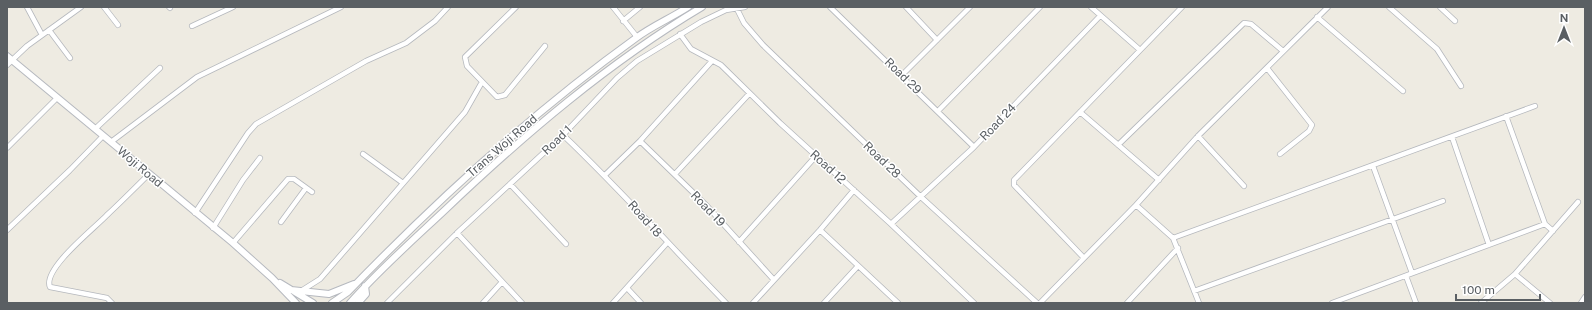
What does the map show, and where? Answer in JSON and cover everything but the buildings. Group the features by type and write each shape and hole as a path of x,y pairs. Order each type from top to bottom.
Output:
{"main road":[{"name":"Trans Woji Road","path":"332,303 348,292 449,192 520,129 637,37 688,7"},
{"name":"Trans Woji Road","path":"350,303 365,286 480,176 530,132 614,66 702,7"},
{"name":"Woji Road","path":"9,60 233,243 288,291"},
{"path":"288,291 330,294 359,281"},
{"path":"358,303 366,294 365,286"},
{"path":"288,291 291,303"},
{"path":"288,291 296,303"},
{"path":"288,291 313,303"}],"street":[{"path":"27,7 42,35"},
{"path":"9,60 81,7"},
{"path":"104,7 118,25"},
{"path":"192,26 233,7"},
{"path":"110,142 197,77 341,7"},
{"path":"195,213 248,133 256,124 366,62 406,43 435,20 448,7"},
{"path":"613,7 637,37"},
{"path":"623,21 640,7"},
{"name":"Road 1","path":"387,303 457,233 563,135 617,78 638,61 680,34 726,10 745,7"},
{"name":"Road 29","path":"830,7 902,75 974,147"},
{"path":"906,7 938,40"},
{"path":"902,75 970,7"},
{"path":"938,111 1040,7"},
{"path":"1091,7 1140,50"},
{"path":"1084,258 1013,182 1182,7"},
{"path":"1040,303 1136,205 1198,136 1328,7"},
{"path":"1389,7 1437,49 1461,86"},
{"path":"1440,7 1455,21"},
{"path":"516,8 464,59 467,66 497,97 505,95 546,46"},
{"name":"Road 28","path":"737,9 744,23 763,46 921,197 1037,303"},
{"name":"Road 24","path":"891,224 974,147 1100,16"},
{"path":"1317,17 1403,91"},
{"path":"1118,145 1244,23 1251,24 1283,51"},
{"path":"49,30 70,58"},
{"name":"Road 12","path":"680,34 691,49 721,65 749,94 891,224 974,303"},
{"path":"605,175 640,141 712,61"},
{"path":"95,129 160,68"},
{"path":"1267,68 1312,125 1308,131 1280,154"},
{"path":"301,291 320,279 465,112 482,82"},
{"path":"675,174 749,94"},
{"path":"7,148 57,98"},
{"path":"1173,238 1535,106"},
{"path":"1080,112 1159,180"},
{"path":"1506,116 1545,224 1553,231"},
{"name":"Road 18","path":"563,135 605,175 667,243 726,303"},
{"path":"7,230 70,170 103,136"},
{"path":"1198,136 1244,186"},
{"path":"1452,137 1489,244"},
{"name":"Road 19","path":"640,141 675,174 774,280"},
{"path":"363,154 403,183"},
{"path":"739,242 816,156"},
{"path":"213,228 243,180 260,158"},
{"path":"1373,166 1412,273"},
{"path":"112,303 108,298 53,288 49,284 50,279 70,249 149,174"},
{"path":"233,243 288,179 294,179 312,192"},
{"path":"510,184 566,244"},
{"path":"281,222 306,188"},
{"path":"753,303 820,230 854,190"},
{"path":"1194,291 1443,201"},
{"path":"1481,303 1514,274 1578,202"},
{"path":"1136,205 1173,238 1199,303"},
{"path":"1332,303 1545,224"},
{"path":"820,230 898,303"},
{"path":"457,233 522,303"},
{"path":"613,303 667,243"},
{"path":"1127,303 1178,248"},
{"path":"824,303 858,266"},
{"path":"1514,274 1550,303"},
{"path":"1406,276 1416,303"},
{"path":"484,303 502,282"},
{"path":"627,288 641,303"},
{"path":"1581,303 1585,298"}]}
